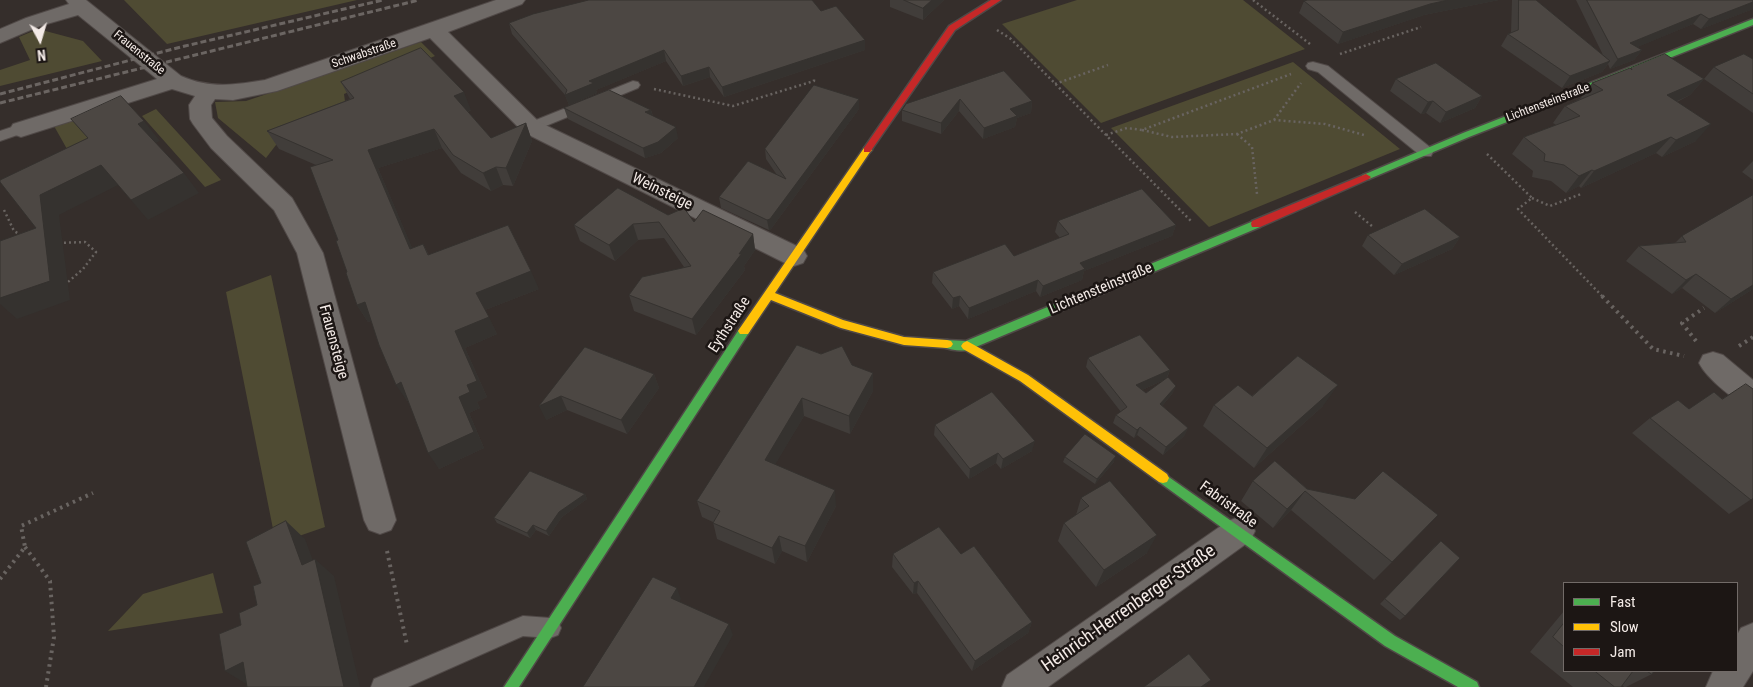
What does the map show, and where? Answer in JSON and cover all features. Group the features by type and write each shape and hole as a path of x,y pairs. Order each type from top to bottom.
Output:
{"street":[{"name":"Schwabstraße","path":"209,92 233,93 269,86 434,30 515,0"},
{"name":"Eythstraße","path":"511,687 794,256 952,28 997,0"},
{"path":"0,37 79,3"},
{"name":"Frauenstraße","path":"79,3 174,81 189,88 209,92"},
{"path":"0,22 33,22"},
{"name":"Lichtensteinstraße","path":"768,295 841,324 904,341 967,346 1466,135 1753,22"},
{"name":"Weinsteige","path":"434,30 531,127 794,256"},
{"path":"21,129 174,81"},
{"name":"Frauensteige","path":"209,92 200,105 201,119 219,142 284,204 310,253 380,520"},
{"name":"Fabristraße","path":"967,346 1024,378 1390,641 1472,687"},
{"path":"1713,363 1753,397"},
{"name":"Heinrich-Herrenberger-Straße","path":"1020,687 1239,531"},
{"path":"1738,664 1753,640"},
{"path":"1723,687 1732,672"}],"lane":[{"path":"1321,64 1426,152"},
{"path":"531,127 633,85"},
{"path":"0,136 21,129"},
{"path":"382,687 524,626 550,628"}],"path":[{"path":"1253,0 1321,64"},
{"path":"974,13 1011,39 1212,242"},
{"path":"1142,130 1421,27"},
{"path":"1274,120 1321,64"},
{"path":"1055,84 1108,65"},
{"path":"633,85 689,95 733,106 814,81 814,77"},
{"path":"1106,135 1127,128 1172,137 1237,134 1274,120 1325,124 1351,131 1368,136 1412,158"},
{"path":"1237,134 1252,147 1260,222"},
{"path":"1466,135 1532,198 1550,206 1581,194"},
{"path":"1532,198 1518,209 1653,348 1713,363"},
{"path":"4,210 14,231 28,239"},
{"path":"57,242 85,242 96,252 83,269 68,282"},
{"path":"1704,308 1682,323 1713,363"},
{"path":"46,687 54,638 50,581 25,547 21,526 93,493"},
{"path":"380,520 404,629"},
{"path":"0,578 25,547"}],"shaded area":[{"path":"124,0 357,0 167,44"},
{"path":"1077,0 1243,0 1305,49 1101,123 1002,24"},
{"path":"38,29 83,41 102,61 0,86 0,70 30,60 19,37"},
{"path":"421,42 435,56 344,94 347,116 276,145 266,158 218,118 215,102 246,101"},
{"path":"1293,62 1400,149 1209,227 1111,128"},
{"path":"156,109 221,180 205,187 142,116"},
{"path":"83,117 92,136 67,149 54,126"},
{"path":"271,275 325,527 276,544 226,292"},
{"path":"213,573 223,613 108,631 143,594"}],"building":[{"path":"589,0 812,0 821,11 836,6 865,40 722,87 709,67 681,76 664,50 589,81 594,83 565,95 567,90 509,23 533,14"},
{"path":"904,0 932,0 923,8"},
{"path":"1448,0 1343,32 1304,1"},
{"path":"1519,0 1536,0 1610,61 1570,76 1508,34 1518,30"},
{"path":"1587,0 1753,0 1753,2 1709,19 1701,14 1630,43 1642,50 1618,59"},
{"path":"421,48 464,92 454,96 491,138 526,123 506,168 496,167 483,173 453,155 434,129 368,150 410,249 423,244 428,255 508,225 531,271 476,293 489,317 455,331 477,381 467,385 470,392 459,397 474,432 428,453 401,382 396,385 379,345 365,302 357,305 336,241 338,240 310,167 333,160 267,131 354,98 341,82"},
{"path":"1665,54 1704,79 1667,95 1711,124 1676,140 1671,137 1579,176 1564,165 1544,161 1545,154 1524,137 1580,116 1565,106 1603,90 1592,83 1630,68 1632,70 1631,68"},
{"path":"1744,54 1753,59 1753,94 1714,67"},
{"path":"1436,63 1482,96 1446,112 1433,101 1428,102 1396,79"},
{"path":"1004,71 1032,101 1010,109 1017,116 984,128 960,99 941,123 902,110 906,104"},
{"path":"814,85 859,99 770,219 767,220 719,197 748,161 786,179 765,149"},
{"path":"609,90 651,110 645,112 676,127 658,142 643,148 564,108"},
{"path":"121,96 144,121 138,124 184,173 131,200 101,165 40,195 50,281 0,298 0,241 36,228 0,180 88,138 71,119"},
{"path":"618,188 668,215 684,208 694,222 703,210 753,234 739,254 742,253 692,319 629,295 642,277 691,266 659,222 633,224 609,245 574,225"},
{"path":"1142,189 1176,225 1080,263 1085,269 1043,286 1038,280 969,308 960,296 953,298 933,272 1005,244 1014,256 1069,234 1058,221"},
{"path":"1753,195 1753,285 1731,299 1696,274 1686,280 1639,246 1686,242 1682,236"},
{"path":"1425,209 1460,237 1402,264 1368,235"},
{"path":"1140,335 1170,370 1136,385 1146,393 1168,377 1176,386 1160,404 1188,428 1166,447 1140,427 1137,430 1116,415 1127,407 1088,358"},
{"path":"797,345 821,354 842,346 852,365 873,373 849,416 802,398 765,460 835,490 805,546 779,536 772,548 713,523 720,511 697,501"},
{"path":"585,347 654,374 621,420 561,396 539,406"},
{"path":"1298,356 1338,385 1267,448 1214,405 1238,385 1252,396"},
{"path":"1746,384 1753,389 1753,498 1751,500 1650,418 1678,400 1689,409 1714,392 1722,399"},
{"path":"992,392 1035,441 1003,459 998,453 970,469 935,425"},
{"path":"1085,434 1116,456 1097,479 1065,457"},
{"path":"1275,461 1307,489 1355,499 1383,471 1438,515 1392,562 1305,491 1287,509 1253,481"},
{"path":"530,471 585,494 559,512 546,531 533,525 527,533 494,518"},
{"path":"1110,481 1157,535 1104,570 1064,523 1089,506 1081,498"},
{"path":"286,521 302,565 315,559 344,687 247,687 243,662 225,671 219,634 241,625 239,613 257,605 253,586 261,583 246,542"},
{"path":"939,527 961,554 974,546 1032,622 975,661 918,581 914,583 893,554"},
{"path":"1441,541 1460,558 1405,616 1385,599"},
{"path":"653,577 677,588 671,598 729,624 694,687 583,687"},
{"path":"1563,624 1563,646 1553,637"},
{"path":"1189,654 1211,680 1201,687 1144,687"},
{"path":"1596,672 1632,672 1621,687 1615,687"}],"railway":[{"path":"0,94 185,46 383,0"},
{"path":"0,103 419,0"}],"traffic: fast":[{"path":"1366,177 1466,135 1753,22"},
{"path":"947,344 967,346 1256,224"},
{"path":"511,687 744,331"},
{"path":"1163,478 1390,641 1472,687"}],"traffic: slow":[{"path":"744,331 867,150"},
{"path":"768,295 841,324 904,341 947,344"},
{"path":"967,346 1024,378 1163,478"}],"traffic: jam":[{"path":"867,150 952,28 997,0"},
{"path":"1256,224 1366,177"}]}
